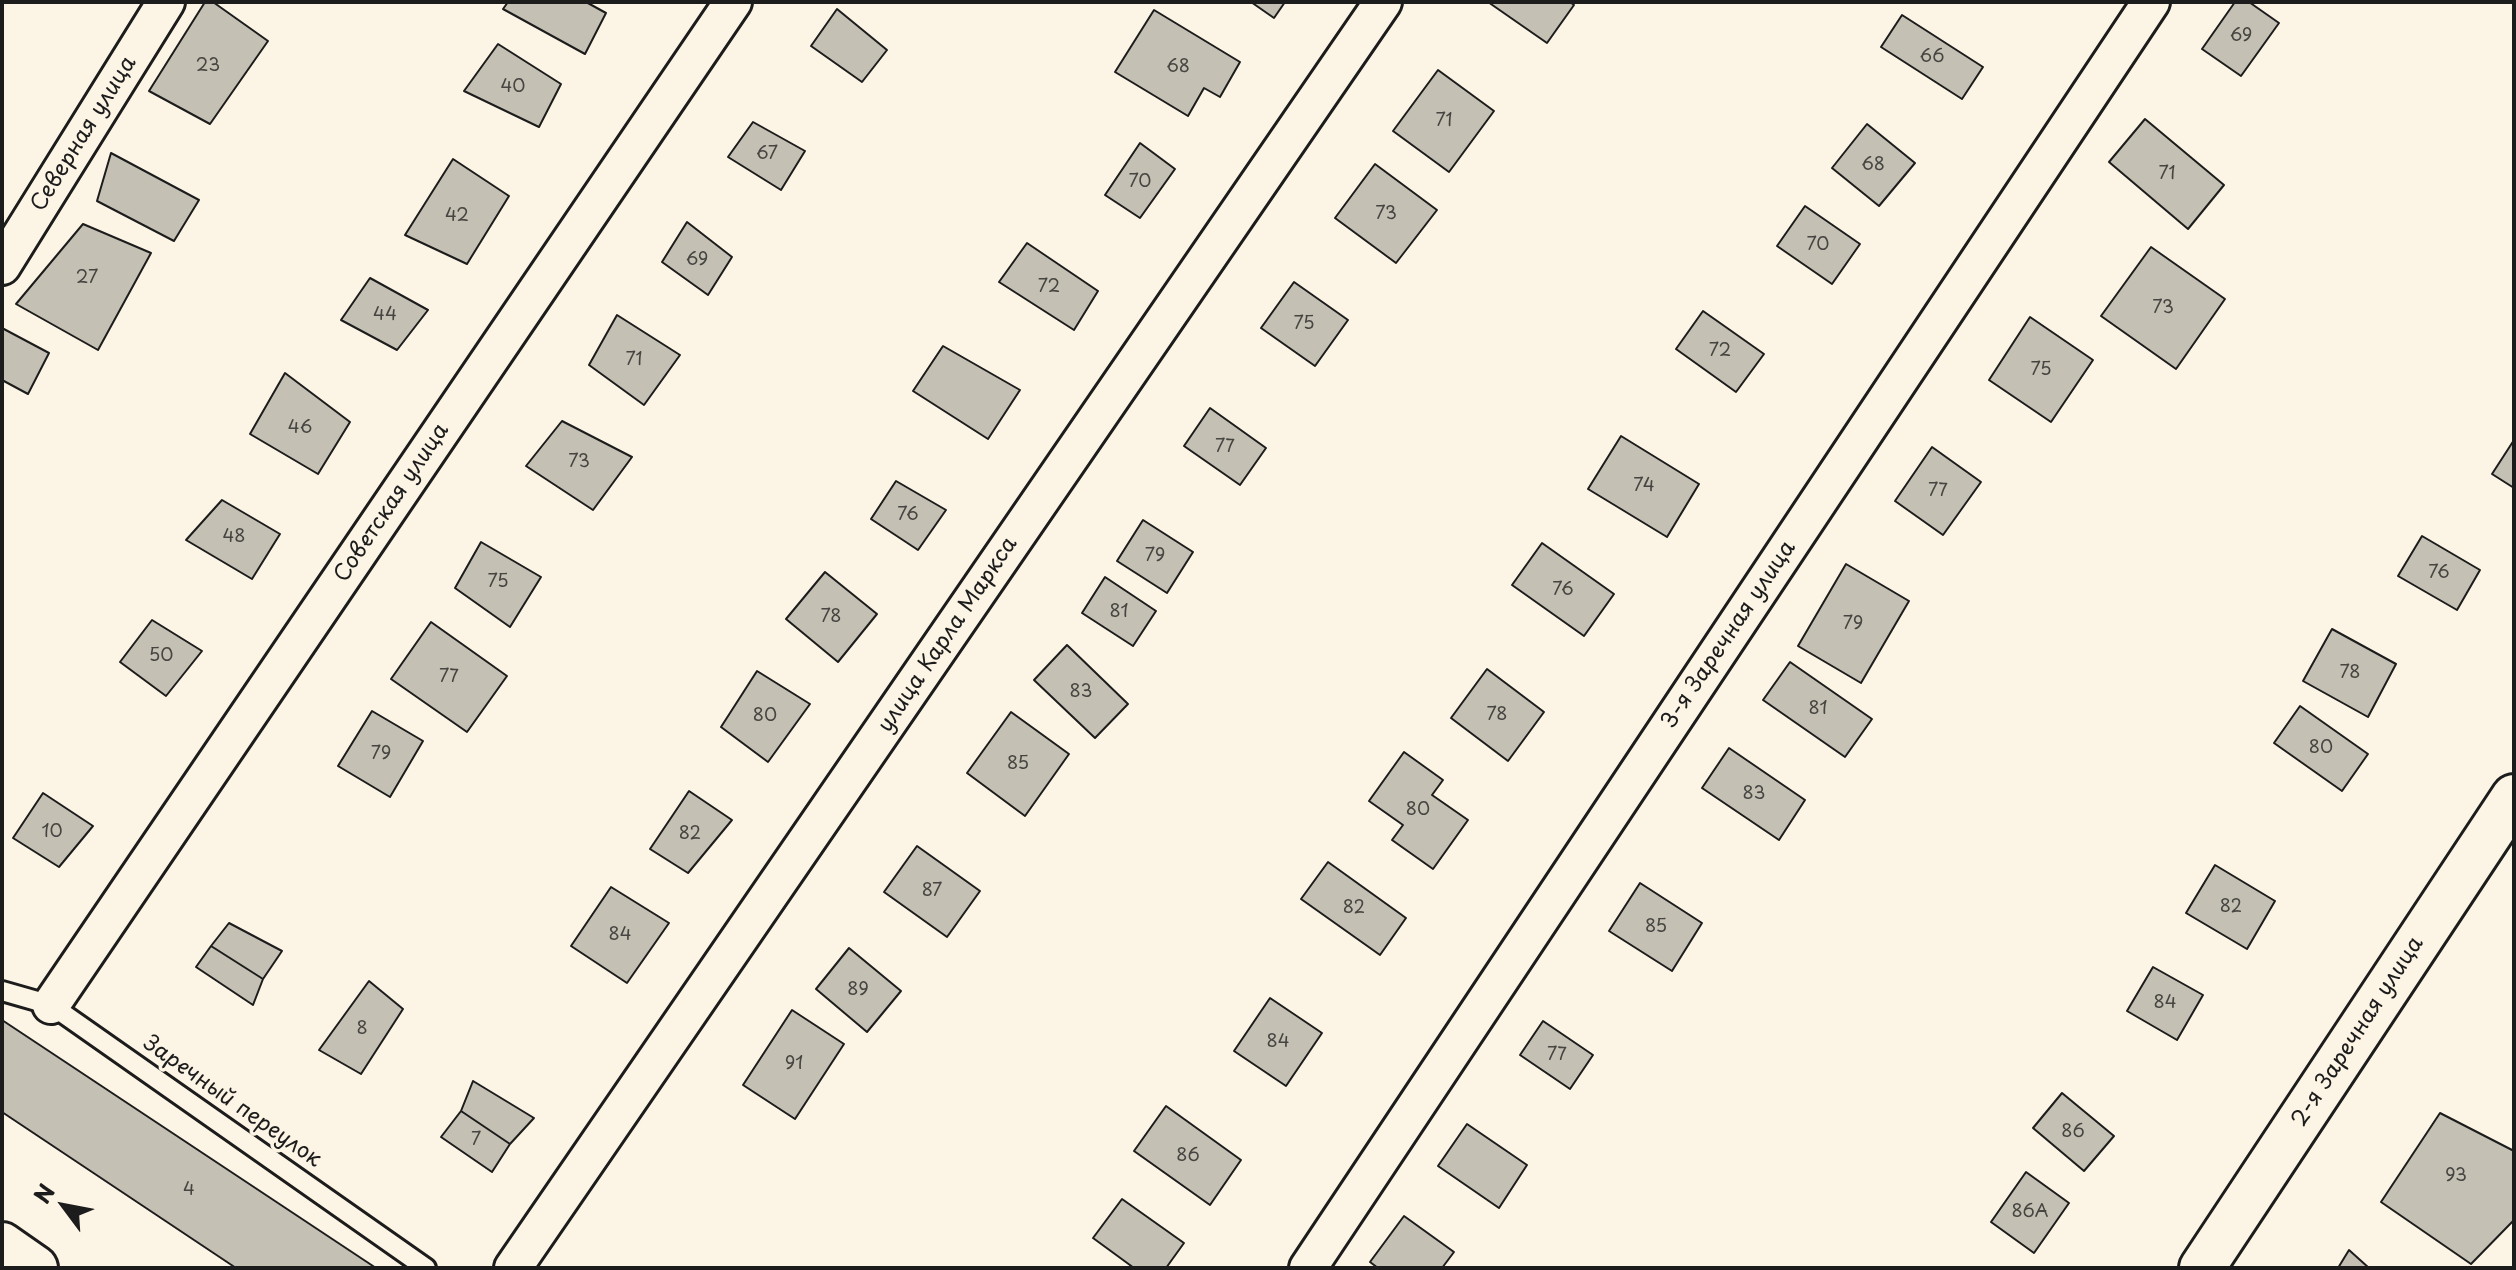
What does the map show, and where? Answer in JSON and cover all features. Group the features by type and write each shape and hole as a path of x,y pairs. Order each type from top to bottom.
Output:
{"main road":[{"name":"2-я Заречная улица","path":"2202,1268 2514,797"}],"street":[{"name":"Северная улица","path":"2,266 166,2"},
{"name":"Советская улица","path":"51,1005 733,2"},
{"name":"улица Карла Маркса","path":"513,1268 1383,2"},
{"name":"3-я Заречная улица","path":"1308,1268 2151,2"}],"lane":[{"name":"Заречный переулок","path":"2,991 51,1005 426,1268"}],"building":[{"path":"205,2 213,2 268,41 210,124 149,91"},
{"path":"508,2 586,2 606,13 585,54 503,9"},
{"path":"1251,2 1285,2 1274,18"},
{"path":"1488,2 1570,2 1574,5 1547,43"},
{"path":"2235,2 2249,2 2279,23 2241,76 2202,49"},
{"path":"837,9 887,50 862,82 811,46"},
{"path":"1154,10 1240,62 1220,97 1204,88 1188,116 1115,72"},
{"path":"1902,15 1983,67 1962,99 1881,47"},
{"path":"498,44 561,84 539,127 464,91"},
{"path":"1438,70 1494,111 1449,172 1393,131"},
{"path":"2145,119 2224,185 2188,229 2109,162"},
{"path":"753,122 805,151 781,190 728,157"},
{"path":"1867,124 1915,163 1879,206 1832,168"},
{"path":"1140,143 1175,169 1140,218 1105,195"},
{"path":"111,153 199,200 174,241 97,201"},
{"path":"453,159 509,196 467,264 405,235"},
{"path":"1375,164 1437,210 1396,263 1335,218"},
{"path":"1805,206 1860,244 1832,284 1777,246"},
{"path":"687,222 732,257 708,295 662,262"},
{"path":"83,224 151,253 98,350 16,304"},
{"path":"1027,243 1098,291 1074,330 999,282"},
{"path":"2151,247 2225,299 2176,369 2101,316"},
{"path":"370,278 428,310 397,350 341,320"},
{"path":"1294,282 1348,320 1315,366 1261,328"},
{"path":"1703,311 1764,354 1736,392 1676,349"},
{"path":"617,315 680,355 644,405 589,365"},
{"path":"2030,317 2093,360 2051,422 1989,380"},
{"path":"2,328 49,353 28,394 2,380"},
{"path":"943,346 1020,390 988,439 913,391"},
{"path":"285,373 350,422 318,474 250,434"},
{"path":"1210,408 1266,448 1240,485 1184,446"},
{"path":"562,421 632,457 593,510 526,466"},
{"path":"1621,436 1699,484 1667,537 1588,489"},
{"path":"2514,440 2514,488 2492,474"},
{"path":"1932,447 1981,482 1943,535 1895,501"},
{"path":"896,481 946,510 918,550 871,519"},
{"path":"222,500 280,534 252,579 186,540"},
{"path":"1143,520 1193,552 1167,593 1117,561"},
{"path":"2422,536 2480,570 2457,610 2398,576"},
{"path":"481,542 541,577 510,627 455,588"},
{"path":"1542,543 1614,594 1584,636 1512,585"},
{"path":"1846,564 1909,601 1861,683 1798,646"},
{"path":"825,572 877,614 838,662 786,619"},
{"path":"1105,577 1156,611 1133,646 1082,613"},
{"path":"152,620 202,651 166,696 120,662"},
{"path":"431,622 507,676 467,732 391,679"},
{"path":"2332,629 2396,664 2368,717 2303,681"},
{"path":"1067,645 1128,704 1095,738 1034,680"},
{"path":"1790,662 1872,719 1845,757 1763,700"},
{"path":"1487,669 1544,712 1508,761 1451,718"},
{"path":"757,671 810,704 768,762 721,727"},
{"path":"2300,706 2368,754 2342,791 2274,743"},
{"path":"372,711 423,741 390,797 338,766"},
{"path":"1011,712 1069,754 1025,816 967,773"},
{"path":"1729,748 1805,800 1779,840 1702,788"},
{"path":"1404,752 1443,780 1432,795 1468,820 1433,869 1392,840 1403,825 1369,801"},
{"path":"689,791 732,820 688,873 650,849"},
{"path":"43,793 93,826 59,867 13,838"},
{"path":"917,846 980,891 947,937 884,892"},
{"path":"1328,862 1406,918 1380,955 1301,899"},
{"path":"2215,865 2275,901 2247,949 2186,913"},
{"path":"1640,883 1702,923 1672,971 1609,931"},
{"path":"611,887 669,923 627,983 571,946"},
{"path":"229,923 282,951 263,979 211,946"},
{"path":"211,946 263,979 253,1005 196,967"},
{"path":"849,948 901,991 867,1032 816,989"},
{"path":"2153,967 2203,995 2177,1040 2127,1011"},
{"path":"369,981 403,1009 361,1074 319,1050"},
{"path":"1270,998 1322,1033 1286,1086 1234,1051"},
{"path":"792,1010 844,1044 795,1119 743,1085"},
{"path":"2,1020 376,1268 236,1268 2,1112"},
{"path":"1543,1021 1593,1055 1570,1089 1520,1055"},
{"path":"473,1081 534,1118 510,1144 461,1111"},
{"path":"2062,1093 2114,1136 2084,1171 2033,1128"},
{"path":"1166,1106 1241,1160 1210,1205 1134,1151"},
{"path":"461,1111 510,1144 492,1172 441,1137"},
{"path":"2440,1113 2514,1151 2514,1220 2471,1264 2381,1202"},
{"path":"1467,1124 1527,1165 1499,1208 1438,1166"},
{"path":"2026,1172 2069,1203 2034,1253 1991,1222"},
{"path":"1122,1199 1184,1243 1166,1268 1134,1268 1093,1238"},
{"path":"1404,1216 1454,1252 1442,1268 1378,1268 1370,1262"},
{"path":"2349,1250 2369,1268 2338,1268"}]}
